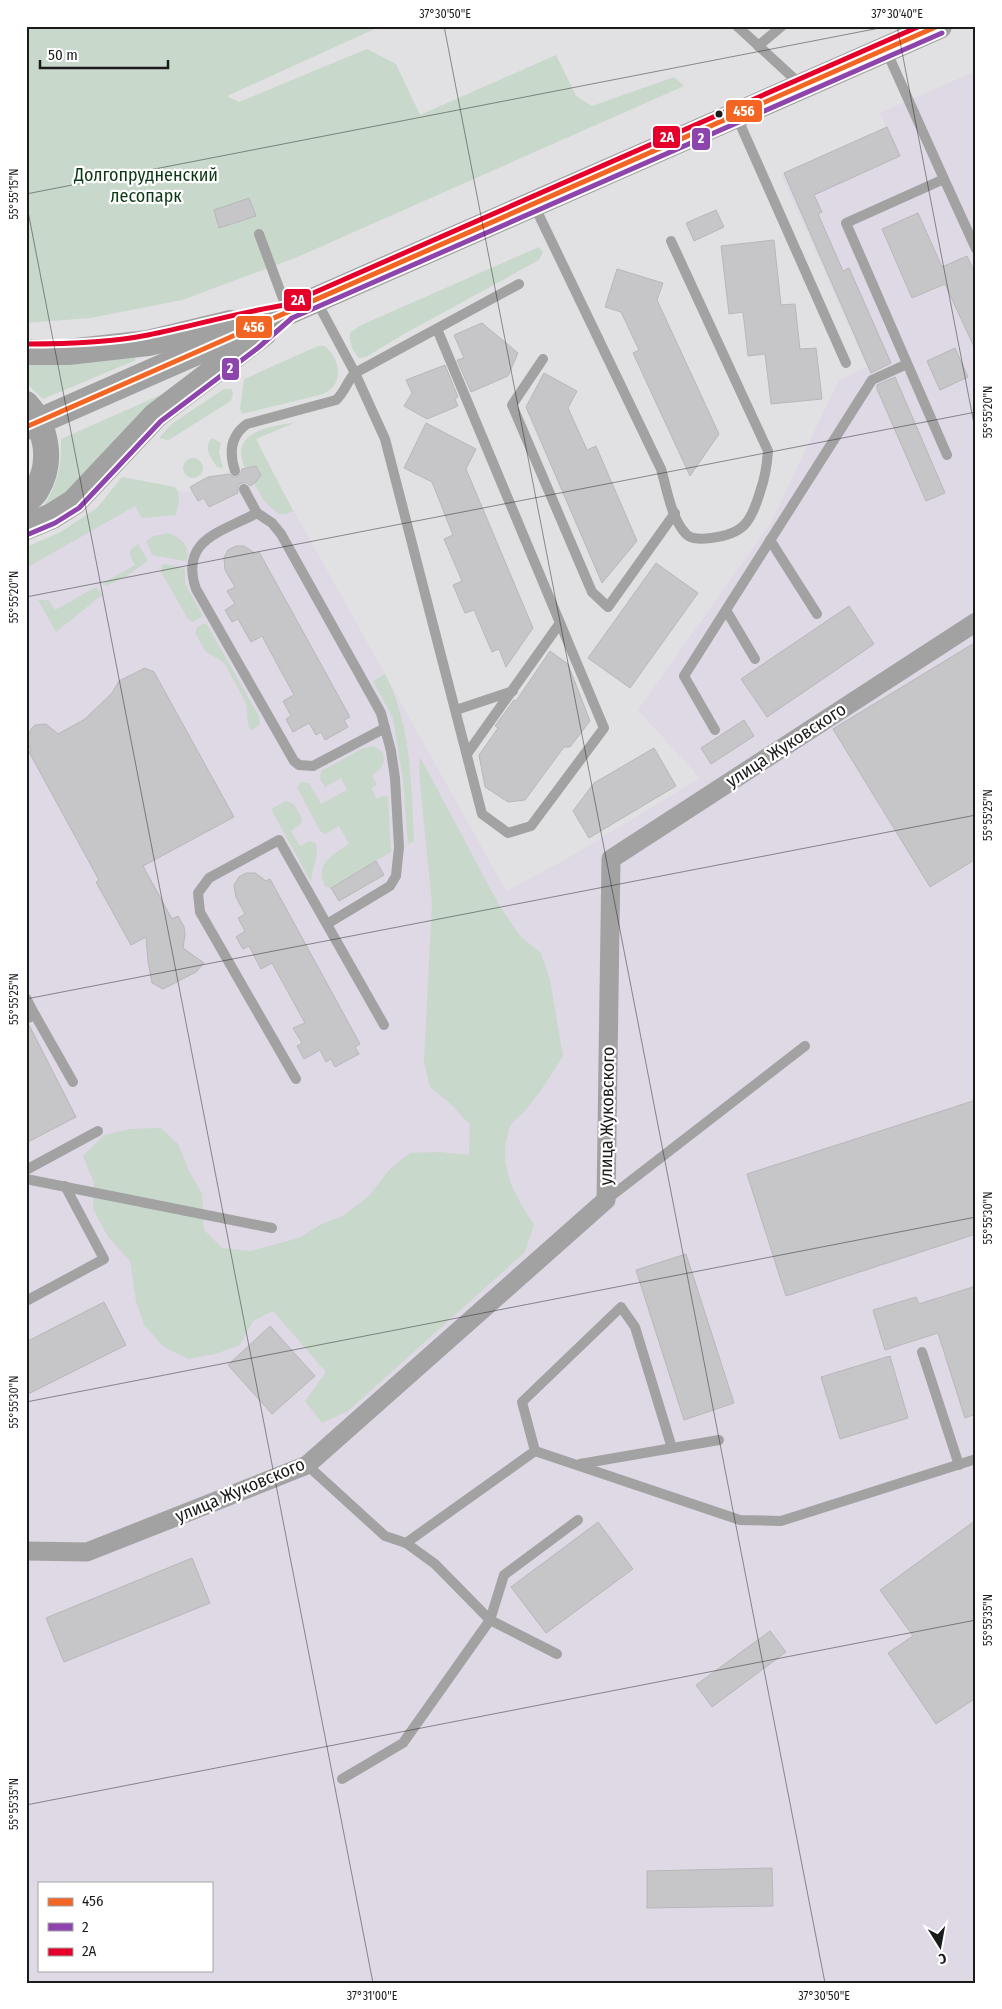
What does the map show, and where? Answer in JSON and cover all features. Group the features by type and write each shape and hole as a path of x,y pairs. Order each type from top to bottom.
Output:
{"main road":[{"path":"26,501 37,490 43,473 46,454 45,437 31,417 316,300 940,26"},
{"path":"26,352 78,351 148,343 245,319 288,312"},
{"path":"26,527 52,516 74,502 156,415 254,341 288,312"}],"street":[{"name":"улица Жуковского","path":"26,1551 87,1552 307,1465 606,1200 611,859 976,622"}],"lane":[{"path":"737,26 802,86"},
{"path":"758,46 782,26"},
{"path":"886,49 976,249"},
{"path":"736,115 846,363"},
{"path":"944,179 846,224 947,455"},
{"path":"534,204 661,469 675,513 686,534 693,538 719,537 733,533 744,526 753,516 767,469 768,451 671,241"},
{"path":"259,234 288,312"},
{"path":"235,472 231,450 240,429 256,420 336,400 355,373 518,284"},
{"path":"316,300 355,373 385,439 482,814 508,833 532,826 604,728 437,329"},
{"path":"543,360 512,405 592,592 608,608 675,513"},
{"path":"714,730 684,676 872,380 907,364"},
{"path":"244,489 257,513 272,523 280,534 380,713 395,778 399,847 396,876 390,886 326,924"},
{"path":"257,513 204,540 194,557 192,574 196,589 294,761 299,765 313,766 385,728"},
{"path":"770,540 817,614"},
{"path":"726,610 756,659"},
{"path":"467,754 560,623"},
{"path":"456,710 512,691"},
{"path":"296,1079 200,912 198,893 209,878 279,840 384,1025"},
{"path":"26,998 31,1017 73,1082"},
{"path":"606,1200 805,1046"},
{"path":"26,1170 98,1131"},
{"path":"26,1179 272,1228"},
{"path":"26,1301 104,1259 65,1186"},
{"path":"535,1451 522,1402 620,1307 635,1327 672,1448"},
{"path":"922,1352 959,1465"},
{"path":"577,1465 719,1440"},
{"path":"406,1543 535,1451"},
{"path":"535,1451 740,1520 781,1521 976,1460"},
{"path":"307,1465 385,1536 406,1543 435,1564 490,1620 557,1654"},
{"path":"342,1779 403,1743 490,1620 504,1575 578,1520"}],"shaded area":[{"path":"976,71 976,1983 26,1983 26,547 59,533 97,508 170,491 192,492 190,487 208,477 226,475 266,461 506,891 570,857 700,778 638,710 770,524 839,380 867,367 781,174 886,127 880,113"}],"green space":[{"name":"Долгопрудненский лесопарк","path":"26,26 381,26 227,96 239,102 367,49 396,64 420,115 556,55 576,96 592,106 674,77 684,86 295,258 182,300 90,318 26,323"},
{"path":"539,247 543,252 539,260 366,357 359,358 355,353 350,333 359,326"},
{"path":"318,346 325,346 330,351 337,365 337,378 335,385 330,390 323,394 242,414 240,409 244,379"},
{"path":"134,357 136,360 43,399 26,383 26,364 96,362"},
{"path":"224,389 231,389 232,391 233,396 229,402 172,438 168,440 159,438 173,423"},
{"path":"165,393 85,481 41,510 55,485 61,458 61,439"},
{"path":"296,422 256,439 293,511 287,514 278,514 264,501 254,483 260,478 260,470 255,466 245,468 241,455 242,445 247,438 255,433"},
{"path":"212,438 221,443 219,452 223,468 217,467 209,453 208,445"},
{"path":"189,458 197,458 203,464 203,472 197,478 189,478 183,472 183,464"},
{"path":"122,477 175,487 179,497 176,515 145,518 141,517 135,506 26,568 26,547 59,533 97,508"},
{"path":"168,533 184,543 187,552 186,561 152,555 146,541 154,536"},
{"path":"138,544 147,561 127,576 106,586 103,583 135,565 130,556 130,550"},
{"path":"162,565 185,568 185,584 203,616 193,622 188,619 161,572"},
{"path":"96,587 102,595 56,632 38,600 49,600 55,610"},
{"path":"206,623 259,716 260,724 251,731 248,725 246,703 226,666 222,661 206,652 195,633 197,627"},
{"path":"385,674 401,714 411,777 414,841 408,844 403,780 393,718 373,681"},
{"path":"374,746 382,753 384,761 380,769 372,775 377,785 371,788 377,799 384,796 388,797 391,852 331,887 332,889 325,886 322,871 331,856 349,844 339,826 325,834 320,831 297,787 301,782 309,783 321,804 347,790 341,778 325,787 320,779 321,771 364,748"},
{"path":"420,757 499,905 521,937 541,953 550,980 563,1056 526,1110 511,1124 506,1140 506,1166 509,1178 520,1202 534,1224 525,1252 348,1411 322,1423 305,1401 326,1372 273,1311 253,1321 240,1345 215,1354 188,1359 164,1347 144,1325 136,1301 130,1261 108,1237 93,1209 94,1183 83,1156 104,1135 130,1129 161,1128 178,1144 188,1169 202,1194 204,1230 222,1248 250,1251 299,1238 320,1225 344,1215 369,1196 389,1170 410,1153 439,1152 469,1155 470,1125 452,1105 430,1087 424,1063 432,904 419,773"},
{"path":"286,801 294,804 302,819 301,824 291,831 300,846 310,841 316,844 317,853 311,882 271,809"}],"building":[{"path":"887,127 900,156 814,195 822,212 818,214 843,271 849,268 891,363 871,373 784,173"},
{"path":"249,198 256,216 219,228 214,210"},
{"path":"716,210 724,227 694,241 686,223"},
{"path":"918,213 942,267 967,256 976,275 976,351 945,284 912,298 882,229"},
{"path":"774,240 781,305 795,304 800,349 816,348 822,399 771,404 765,354 748,356 743,312 729,314 721,246"},
{"path":"617,269 663,283 657,300 719,434 690,476 633,353 639,350 621,312 605,307"},
{"path":"482,323 518,353 508,376 471,392 457,360 464,358 454,335"},
{"path":"955,348 968,377 940,390 927,361"},
{"path":"445,365 458,397 455,399 458,406 427,419 404,406 412,393 406,380"},
{"path":"544,373 577,391 568,408 587,450 596,446 637,541 602,583 526,407"},
{"path":"895,377 945,493 926,501 877,389 877,385"},
{"path":"426,423 476,449 466,469 533,628 506,667 499,649 492,652 474,610 465,613 453,585 462,581 444,539 453,535 432,482 404,468"},
{"path":"256,466 261,475 256,482 250,486 247,483 241,483 238,486 238,493 209,507 204,498 198,501 190,487 208,477 229,474 237,477 242,469"},
{"path":"236,546 244,546 256,554 259,552 350,717 344,720 348,727 325,740 321,732 316,735 309,723 293,732 286,719 291,716 283,701 294,695 262,636 251,642 238,619 232,622 225,610 235,604 227,591 235,587 225,570 224,558 228,550"},
{"path":"656,563 698,593 630,688 588,658"},
{"path":"849,606 874,644 767,717 741,679"},
{"path":"976,642 976,859 930,887 833,729"},
{"path":"550,651 568,664 590,721 570,747 564,747 525,800 508,802 485,787 479,755 498,728 495,726 514,700 516,701"},
{"path":"145,668 154,672 234,817 143,866 172,919 178,916 184,927 183,948 204,963 196,972 163,989 152,983 146,937 131,945 96,882 99,880 29,752 31,751 27,740 31,729 35,725 46,724 58,734 85,719 112,693 119,681"},
{"path":"744,720 754,736 711,764 701,748"},
{"path":"654,748 676,786 589,838 573,811 594,783"},
{"path":"376,861 384,875 339,901 331,888"},
{"path":"246,873 255,873 266,881 270,879 360,1044 355,1047 359,1054 335,1067 331,1059 326,1062 320,1050 304,1059 297,1046 302,1043 293,1028 305,1023 272,963 261,969 249,946 243,949 236,937 245,931 238,918 245,914 236,897 234,885 239,877"},
{"path":"29,1025 76,1117 26,1143 26,1026"},
{"path":"976,1100 976,1234 786,1296 747,1174"},
{"path":"686,1254 734,1403 684,1420 636,1270"},
{"path":"976,1286 976,1414 965,1418 938,1333 885,1350 873,1310 916,1297 919,1304"},
{"path":"104,1302 126,1345 26,1395 26,1342"},
{"path":"270,1326 315,1376 272,1414 228,1365"},
{"path":"890,1356 908,1418 840,1439 821,1377"},
{"path":"976,1520 976,1698 936,1724 888,1653 913,1636 880,1590"},
{"path":"598,1522 633,1569 546,1633 511,1587"},
{"path":"192,1558 210,1603 64,1662 46,1618"},
{"path":"770,1631 786,1652 712,1707 696,1685"},
{"path":"772,1868 773,1906 647,1908 647,1871"}],"transit line":[{"name":"2А","path":"26,344 56,344 133,338 251,311 286,305 920,26"},
{"name":"456","path":"26,427 938,26"},
{"name":"2","path":"29,534 55,523 79,508 161,421 259,347 292,318 942,33"}]}
